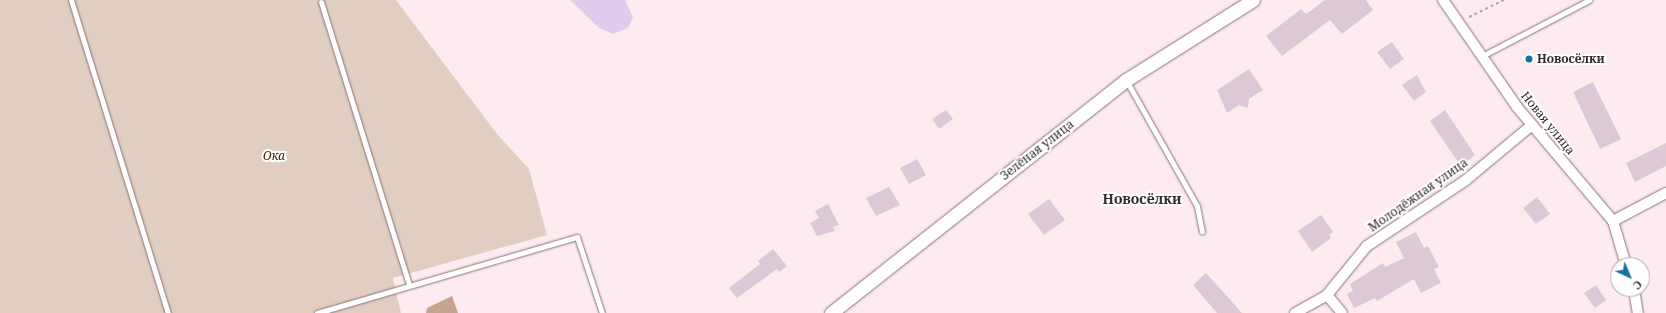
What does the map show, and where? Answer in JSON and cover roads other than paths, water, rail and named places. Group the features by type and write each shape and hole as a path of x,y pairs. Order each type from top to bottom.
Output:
{"street":[{"name":"Зелёная улица","path":"831,313 1126,80 1253,0"},
{"name":"Новая улица","path":"1443,0 1532,125 1612,221 1623,257"},
{"name":"Молодёжная улица","path":"1327,295 1367,246 1466,180 1532,125"},
{"path":"1612,221 1666,193"},
{"path":"1295,313 1327,295 1342,313"},
{"path":"1636,297 1640,312"}],"lane":[{"path":"71,0 168,313"},
{"path":"1482,56 1589,0"},
{"path":"321,2 409,284"},
{"path":"1126,80 1197,206 1202,232"},
{"path":"318,313 409,284 577,237 602,313"}],"place":[{"name":"Новосёлки","path":"1529,59"}],"district":[{"name":"Новосёлки","path":"1142,199"}],"park label":[{"name":"Ока","path":"274,156"}]}
